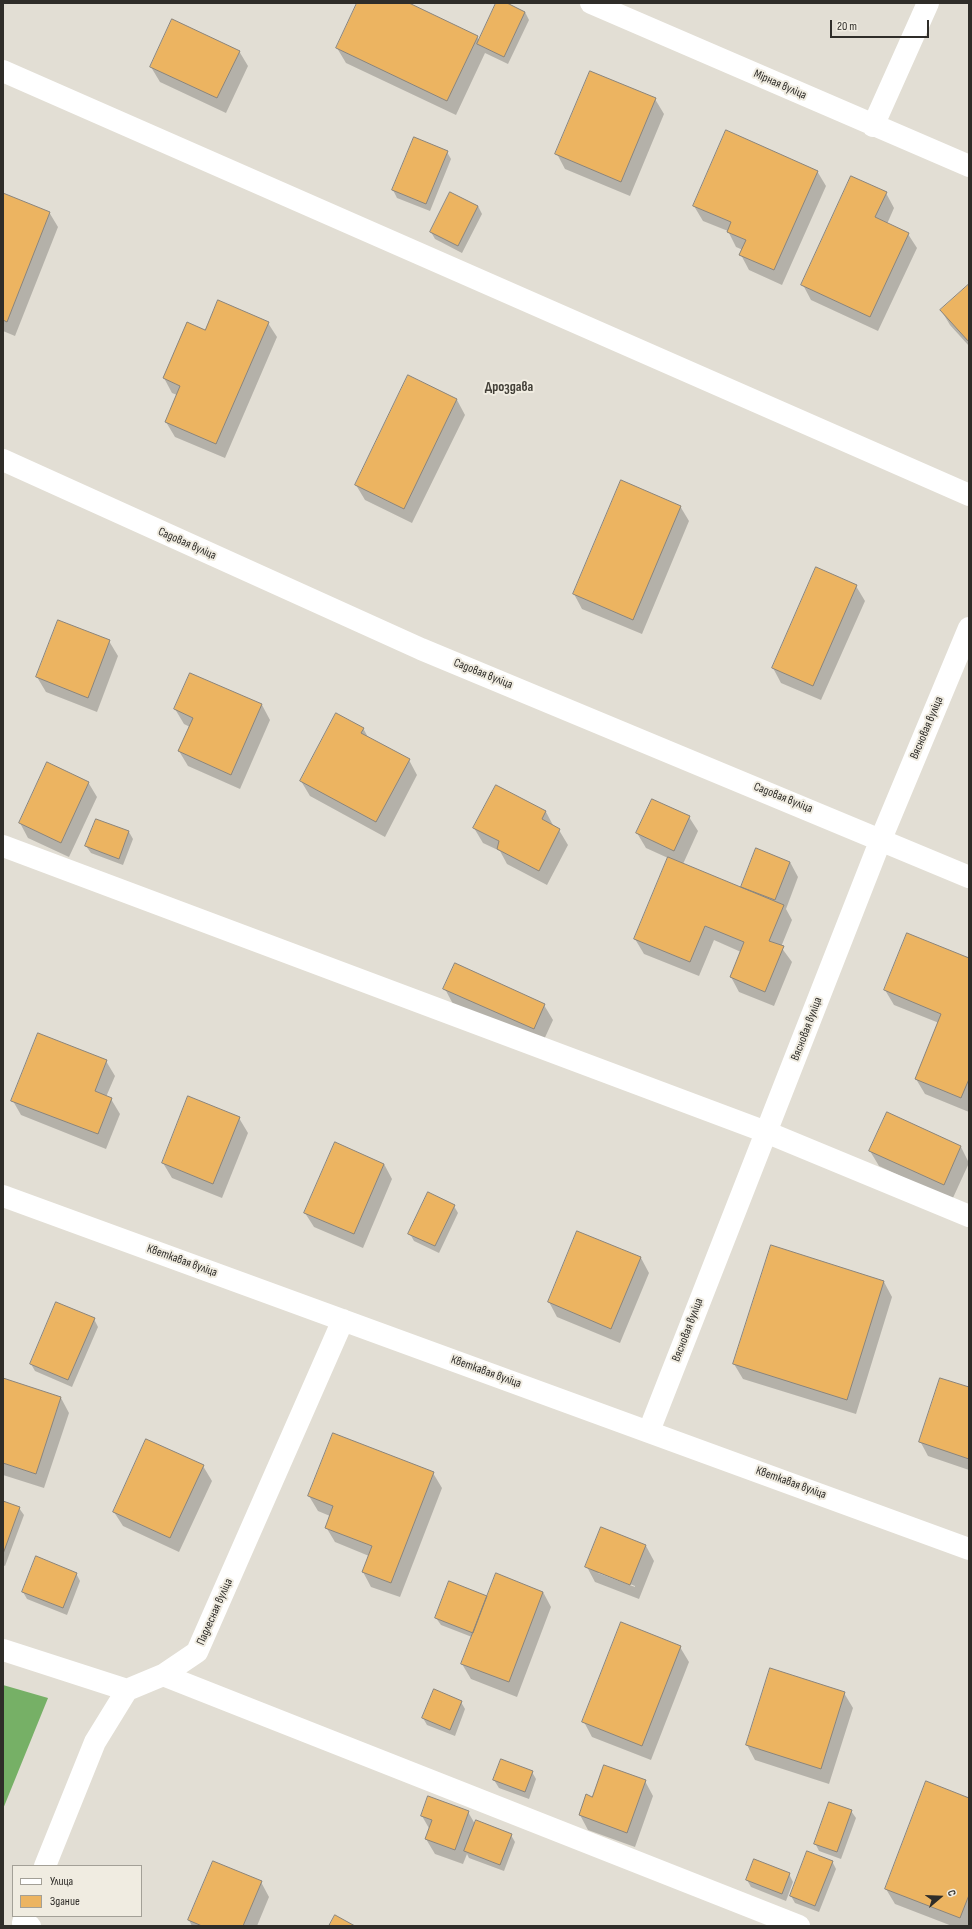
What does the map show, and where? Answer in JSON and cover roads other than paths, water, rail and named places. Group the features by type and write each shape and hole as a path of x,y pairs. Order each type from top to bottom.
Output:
{"street":[{"path":"873,126 928,3"},
{"name":"Мірная вуліца","path":"602,5 873,126 969,166"},
{"path":"3,71 969,495"},
{"name":"Садовая вуліца","path":"3,460 421,649 881,839 969,877"},
{"name":"Вясновая вуліца","path":"649,1431 881,839 969,628"},
{"path":"3,846 766,1132 969,1216"},
{"name":"Кветкавая вуліца","path":"3,1196 969,1549"},
{"name":"Падлесная вуліца","path":"127,1690 163,1676 197,1652 343,1320"},
{"path":"3,1650 127,1690 94,1742 45,1865"},
{"path":"163,1676 799,1926"}],"district":[{"name":"Дроздава","path":"509,387"}]}
